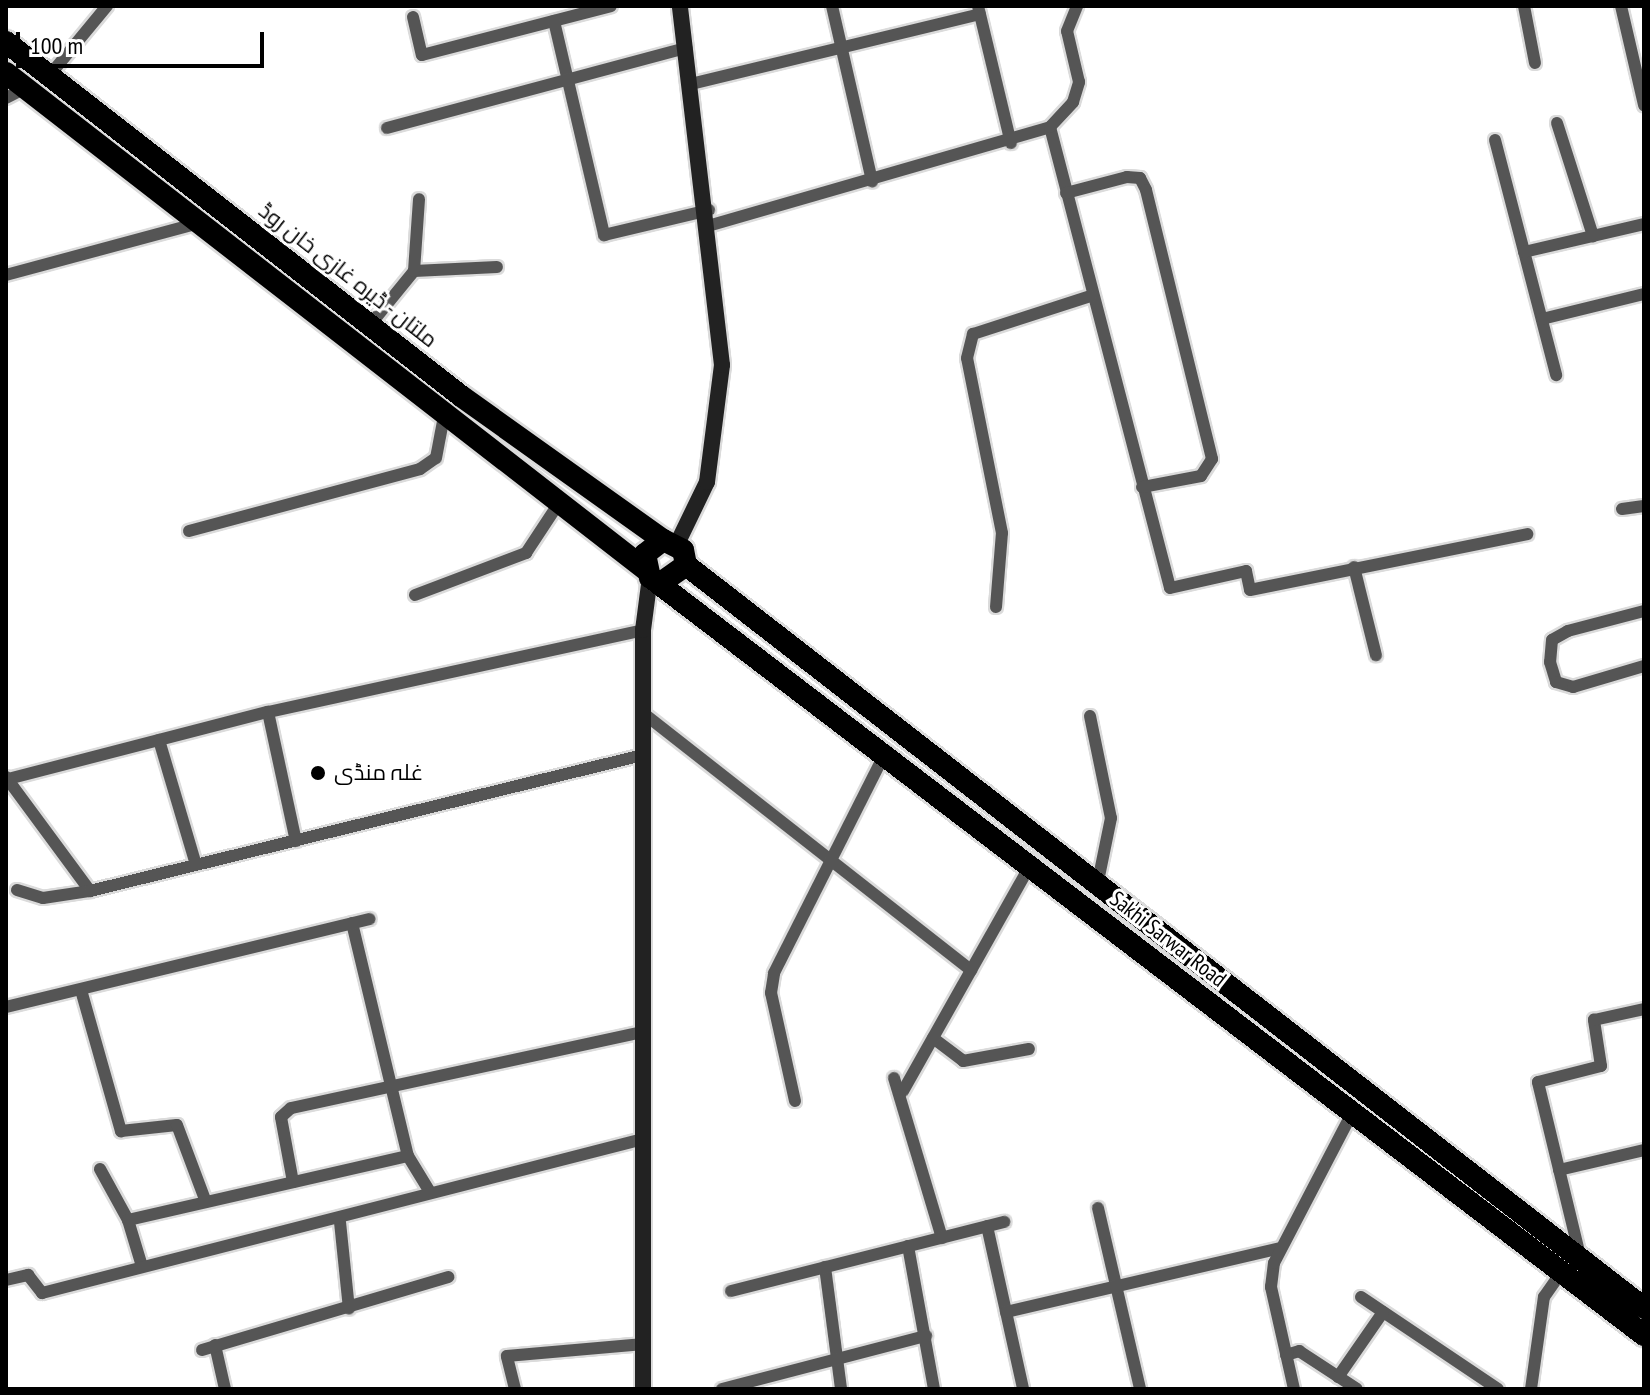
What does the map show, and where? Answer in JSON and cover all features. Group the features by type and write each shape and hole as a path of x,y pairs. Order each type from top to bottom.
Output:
{"highway":[{"name":"ملتان - ڈیرہ غازی خان روڈ","path":"6,42 370,325 670,542"},
{"path":"6,73 16,93 199,223 561,500 653,576 677,578 686,565 670,542 645,554 653,576"},
{"name":"Sakhi Sarwar Road","path":"686,565 1097,886 1572,1265 1644,1335"},
{"name":"Sakhi Sarwar Road","path":"653,576 886,751 1351,1115 1572,1265 1644,1308"}],"main road":[{"path":"670,542 707,482 722,365 710,218 680,6"},
{"path":"643,1389 643,630 653,576"}],"street":[{"path":"49,76 107,6"},
{"path":"413,17 422,55 611,6"},
{"path":"832,6 872,181"},
{"path":"554,21 604,235 710,218 872,181 1011,143 1050,127 1073,102 1079,82 1067,31 1077,6"},
{"path":"1524,6 1535,63"},
{"path":"1621,6 1644,105"},
{"path":"691,84 979,10 1011,143"},
{"path":"387,128 686,48"},
{"path":"1557,123 1593,236"},
{"path":"1050,127 1091,296 1170,588 1246,571 1250,590 1527,534"},
{"path":"1495,140 1556,375"},
{"path":"1066,193 1127,177 1140,178 1146,190 1212,459 1201,476 1142,487"},
{"path":"370,325 414,271 419,199"},
{"path":"6,275 199,223"},
{"path":"1524,252 1644,224"},
{"path":"414,271 497,267"},
{"path":"1542,319 1644,294"},
{"path":"996,607 1002,533 967,358 973,334 1091,296"},
{"path":"189,531 420,469 436,458 445,411"},
{"path":"415,595 526,553 561,500"},
{"path":"1622,509 1644,506"},
{"path":"1354,567 1376,655"},
{"path":"1644,611 1568,631 1552,640 1550,662 1556,682 1573,687 1644,666"},
{"path":"90,891 7,778 268,712 643,630"},
{"path":"268,712 296,841"},
{"path":"643,713 971,970"},
{"path":"1090,716 1111,818 1097,886"},
{"path":"159,740 196,865"},
{"path":"795,1101 771,993 831,860 886,751"},
{"path":"17,890 43,898 90,891 643,755"},
{"path":"903,1091 1031,864"},
{"path":"6,1007 369,919"},
{"path":"352,923 408,1156 430,1192"},
{"path":"81,990 121,1131 177,1125 206,1202"},
{"path":"1531,1389 1544,1297 1572,1265 1559,1170 1538,1082 1601,1066 1594,1020 1644,1009"},
{"path":"293,1182 284,1112 392,1083 643,1032"},
{"path":"933,1038 963,1061 1029,1049"},
{"path":"894,1078 903,1091 942,1238"},
{"path":"1294,1389 1271,1287 1280,1248 1351,1115"},
{"path":"6,1280 28,1275 42,1293 141,1263 184,1260 340,1222 430,1192 643,1139"},
{"path":"1559,1170 1644,1150"},
{"path":"128,1220 408,1156"},
{"path":"100,1169 128,1220 141,1263"},
{"path":"1098,1208 1140,1389"},
{"path":"340,1222 349,1309"},
{"path":"731,1291 1004,1222"},
{"path":"987,1226 1023,1389"},
{"path":"908,1246 934,1389"},
{"path":"1006,1312 1280,1248"},
{"path":"825,1267 841,1389"},
{"path":"225,1389 208,1347 349,1309 448,1277"},
{"path":"1361,1297 1498,1389"},
{"path":"1338,1377 1383,1312"},
{"path":"722,1389 926,1336"},
{"path":"515,1389 507,1356 643,1344"},
{"path":"1286,1355 1299,1351 1357,1389"}],"place":[{"name":"غلہ منڈی","path":"318,773"}]}
